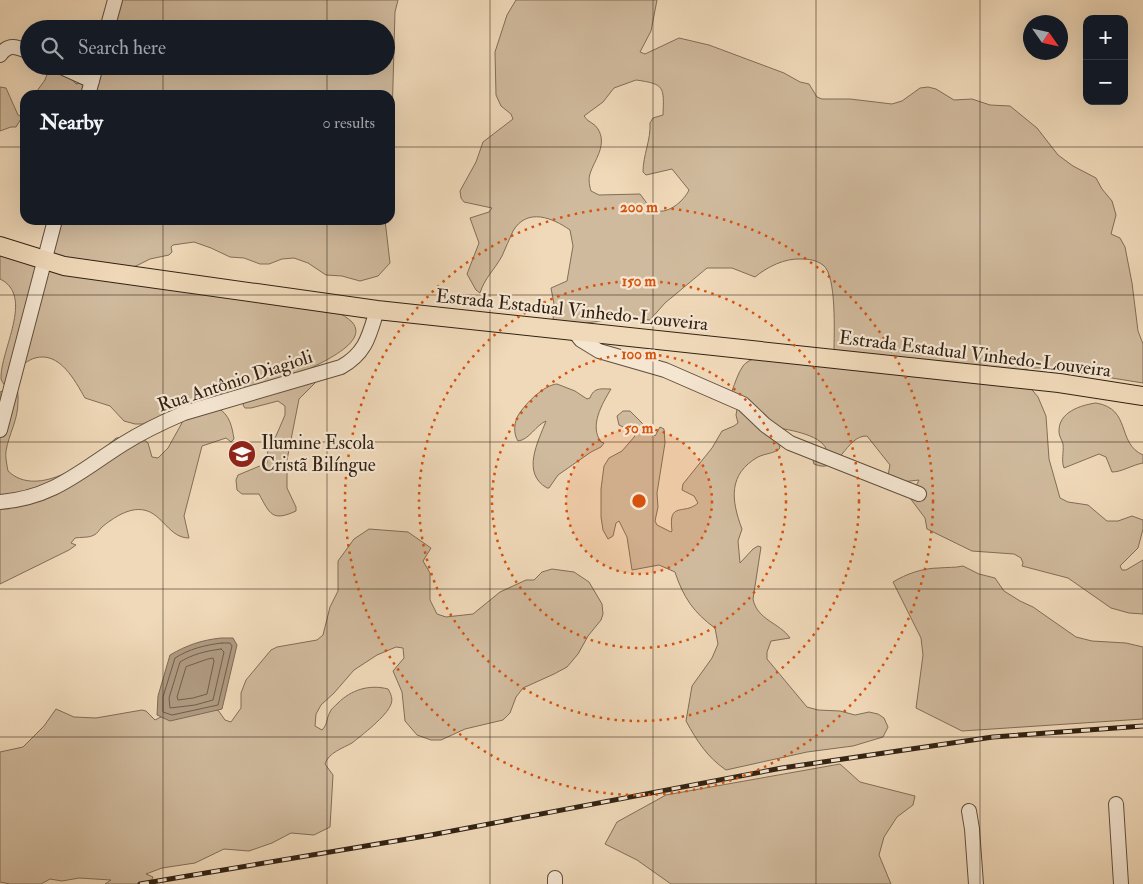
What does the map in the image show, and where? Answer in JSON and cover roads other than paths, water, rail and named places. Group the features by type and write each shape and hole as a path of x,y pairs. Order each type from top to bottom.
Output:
{"main road":[{"name":"Estrada Estadual Vinhedo-Louveira","path":"0,246 44,261 92,270 376,310 1059,383 1143,396"}],"street":[{"path":"109,20 115,0"},
{"path":"0,55 10,46 20,48"},
{"path":"79,75 92,81"},
{"path":"89,90 94,75"},
{"path":"0,430 54,225"},
{"name":"Rua Antônio Diagioli","path":"0,502 37,496 68,481 124,444 177,416 341,367 351,362 363,348 369,337 376,310"},
{"path":"574,331 581,340 599,351 665,370 743,404 780,437 790,443 919,494"},
{"path":"1116,804 1121,884"},
{"path":"969,811 976,884"}],"water":[{"path":"233,638 237,645 222,709 170,721 157,715 158,696 170,655 182,648 207,640"}],"railway":[{"path":"140,884 431,835 782,768 993,737 1143,726"}],"place":[{"name":"Ilumine Escola Cristã Bilíngue","path":"242,454"}]}
